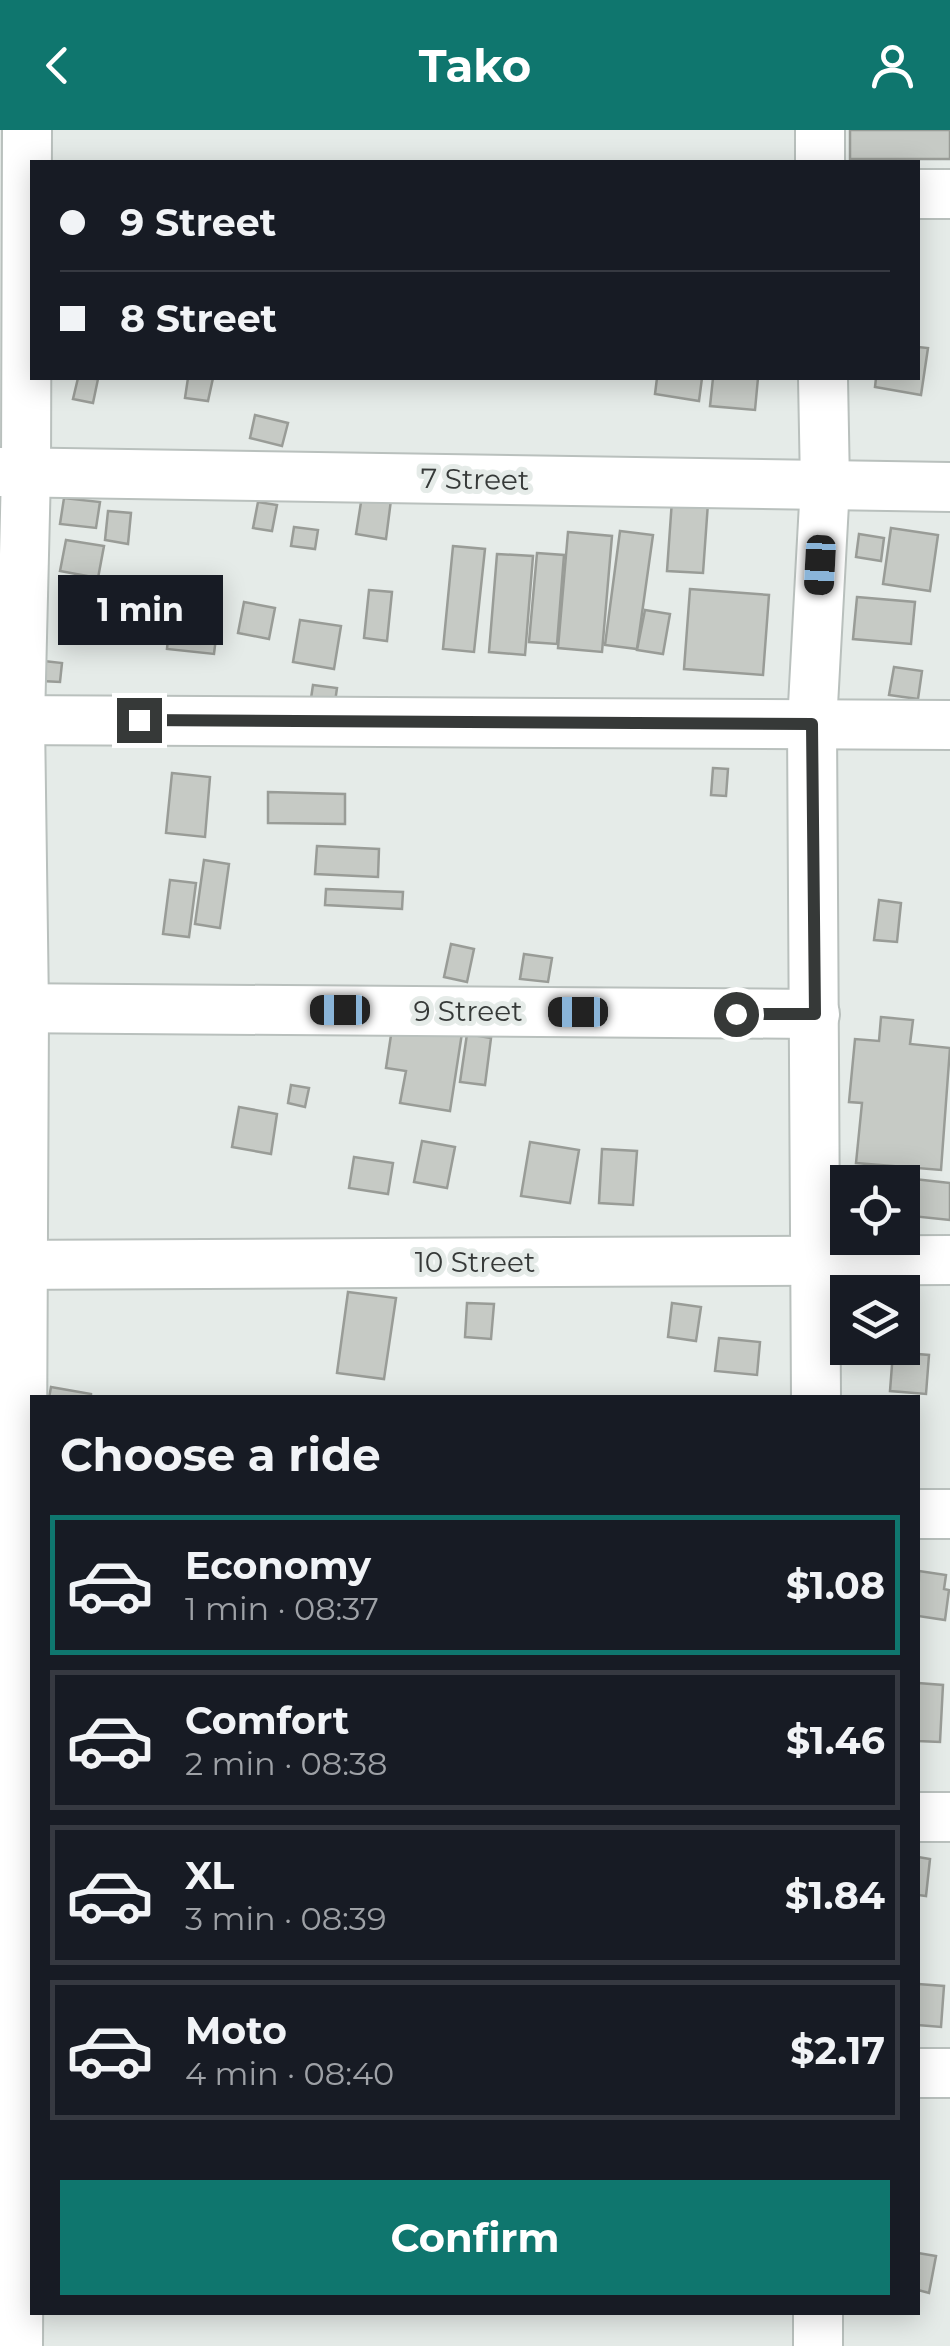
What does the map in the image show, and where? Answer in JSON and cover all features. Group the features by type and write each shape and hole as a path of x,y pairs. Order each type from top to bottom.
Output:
{"street":[{"path":"18,2346 18,1512 11,1264 10,720 20,191 28,130"},
{"path":"820,130 820,160"},
{"path":"920,194 950,194"},
{"path":"816,1395 812,724 825,485 823,380"},
{"name":"7 Street","path":"13,472 950,486"},
{"path":"10,720 950,725"},
{"name":"9 Street","path":"12,1008 815,1014"},
{"name":"10 Street","path":"11,1264 950,1260"},
{"path":"920,1514 950,1514"},
{"path":"920,1817 950,1817"},
{"path":"920,2073 950,2073"},
{"path":"818,2315 818,2346"}],"building":[{"path":"850,130 950,130 950,159 850,159"},
{"path":"920,347 928,348 921,395 875,387 876,380 920,380"},
{"path":"78,380 98,380 93,403 73,399"},
{"path":"188,380 213,380 208,401 185,398"},
{"path":"657,380 702,380 699,401 655,394"},
{"path":"713,380 758,380 755,410 710,406"},
{"path":"255,415 288,423 282,446 250,438"},
{"path":"362,496 391,500 386,539 356,534"},
{"path":"64,498 100,502 96,528 60,524"},
{"path":"672,500 708,503 703,573 667,571"},
{"path":"258,502 277,505 272,531 253,528"},
{"path":"108,511 131,513 128,544 105,540"},
{"path":"294,527 318,530 315,549 291,546"},
{"path":"891,528 938,535 930,591 883,584"},
{"path":"620,531 653,535 637,649 605,645"},
{"path":"568,532 612,536 602,652 558,648"},
{"path":"859,534 884,538 881,561 856,557"},
{"path":"66,540 104,546 98,578 60,571"},
{"path":"453,546 485,549 474,652 443,649"},
{"path":"537,553 564,555 557,644 529,642"},
{"path":"497,554 533,556 525,655 489,652"},
{"path":"690,589 769,595 763,675 684,669"},
{"path":"369,590 392,592 387,641 364,638"},
{"path":"857,597 915,602 911,644 853,639"},
{"path":"69,598 97,602 94,628 66,625"},
{"path":"244,602 275,608 269,639 238,633"},
{"path":"171,607 219,613 214,654 167,649"},
{"path":"645,610 670,614 663,654 637,650"},
{"path":"300,620 341,626 334,669 293,662"},
{"path":"44,661 62,663 60,682 42,681"},
{"path":"894,667 922,671 918,699 889,695"},
{"path":"313,685 337,688 334,709 310,705"},
{"path":"713,768 728,769 726,796 711,795"},
{"path":"172,773 210,777 205,837 166,833"},
{"path":"268,792 345,794 345,824 268,823"},
{"path":"317,846 379,849 378,877 315,874"},
{"path":"204,860 229,864 220,928 195,924"},
{"path":"170,880 196,883 189,937 163,934"},
{"path":"326,889 403,892 402,909 325,905"},
{"path":"879,900 901,903 897,942 874,940"},
{"path":"451,944 474,949 467,982 444,977"},
{"path":"524,954 552,958 548,982 520,979"},
{"path":"881,1017 913,1020 910,1044 950,1048 941,1170 920,1168 920,1165 856,1163 862,1103 849,1102 855,1039 879,1041"},
{"path":"393,1022 462,1033 450,1111 400,1103 406,1071 386,1068"},
{"path":"467,1034 491,1038 485,1085 460,1082"},
{"path":"291,1085 309,1088 305,1107 288,1103"},
{"path":"239,1107 277,1114 271,1154 232,1147"},
{"path":"422,1141 455,1147 447,1188 414,1182"},
{"path":"530,1142 579,1150 570,1203 521,1196"},
{"path":"602,1149 637,1151 633,1205 599,1203"},
{"path":"354,1157 393,1163 388,1194 349,1188"},
{"path":"920,1180 950,1183 950,1220 920,1217"},
{"path":"348,1292 396,1298 384,1379 337,1373"},
{"path":"467,1303 494,1304 491,1339 465,1337"},
{"path":"672,1303 701,1307 696,1341 668,1337"},
{"path":"719,1338 760,1342 757,1375 715,1371"},
{"path":"920,1354 929,1355 926,1394 890,1391 892,1365 920,1365"},
{"path":"51,1387 91,1394 91,1395 50,1395"},
{"path":"920,1571 946,1575 944,1589 949,1590 945,1620 920,1616"},
{"path":"920,1683 943,1685 940,1742 920,1741"},
{"path":"920,1857 930,1859 926,1896 920,1895"},
{"path":"920,1984 944,1986 941,2027 920,2025"},
{"path":"920,2253 936,2256 929,2293 920,2291"}],"route":[{"path":"139,720 812,724 815,1014 736,1014"}]}
